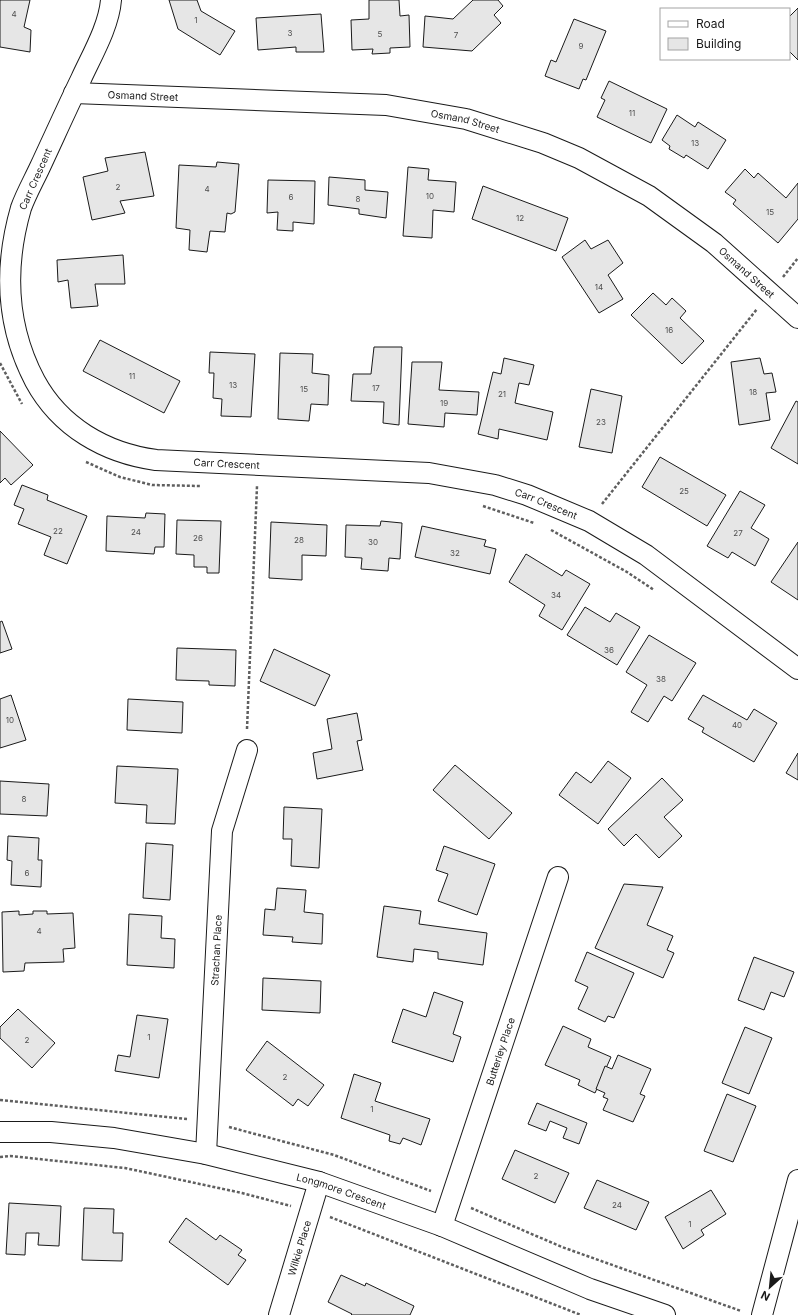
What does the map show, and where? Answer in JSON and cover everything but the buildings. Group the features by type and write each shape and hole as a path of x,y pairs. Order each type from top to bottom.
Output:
{"street":[{"name":"Carr Crescent","path":"111,0 99,40 22,207 12,252 10,274 12,318 24,359 43,394 69,424 101,445 137,458 429,473 496,485 521,493 589,521 646,555 798,669"},
{"name":"Osmand Street","path":"74,93 386,106 466,119 542,143 579,158 649,196 714,243 798,318"},
{"name":"Strachan Place","path":"206,1154 222,831 247,750"},
{"name":"Butterley Place","path":"442,1226 558,877"},
{"name":"Longmore Crescent","path":"0,1132 51,1132 114,1138 206,1154 319,1182 442,1226 590,1289 666,1315"},
{"path":"762,1315 798,1180"},
{"name":"Wilkie Place","path":"279,1315 319,1182"}],"path":[{"path":"572,542 798,258"},
{"path":"0,363 18,399 26,409"},
{"path":"85,461 120,477 152,486 204,486"},
{"path":"249,486 264,486"},
{"path":"247,750 257,486"},
{"path":"478,505 536,524"},
{"path":"549,529 627,572 659,594"},
{"path":"0,1100 163,1115 189,1119"},
{"path":"223,1126 334,1155 433,1192"},
{"path":"0,1157 10,1156 125,1168 242,1193 291,1206"},
{"path":"467,1207 562,1247 736,1310"},
{"path":"329,1216 581,1315"}]}
